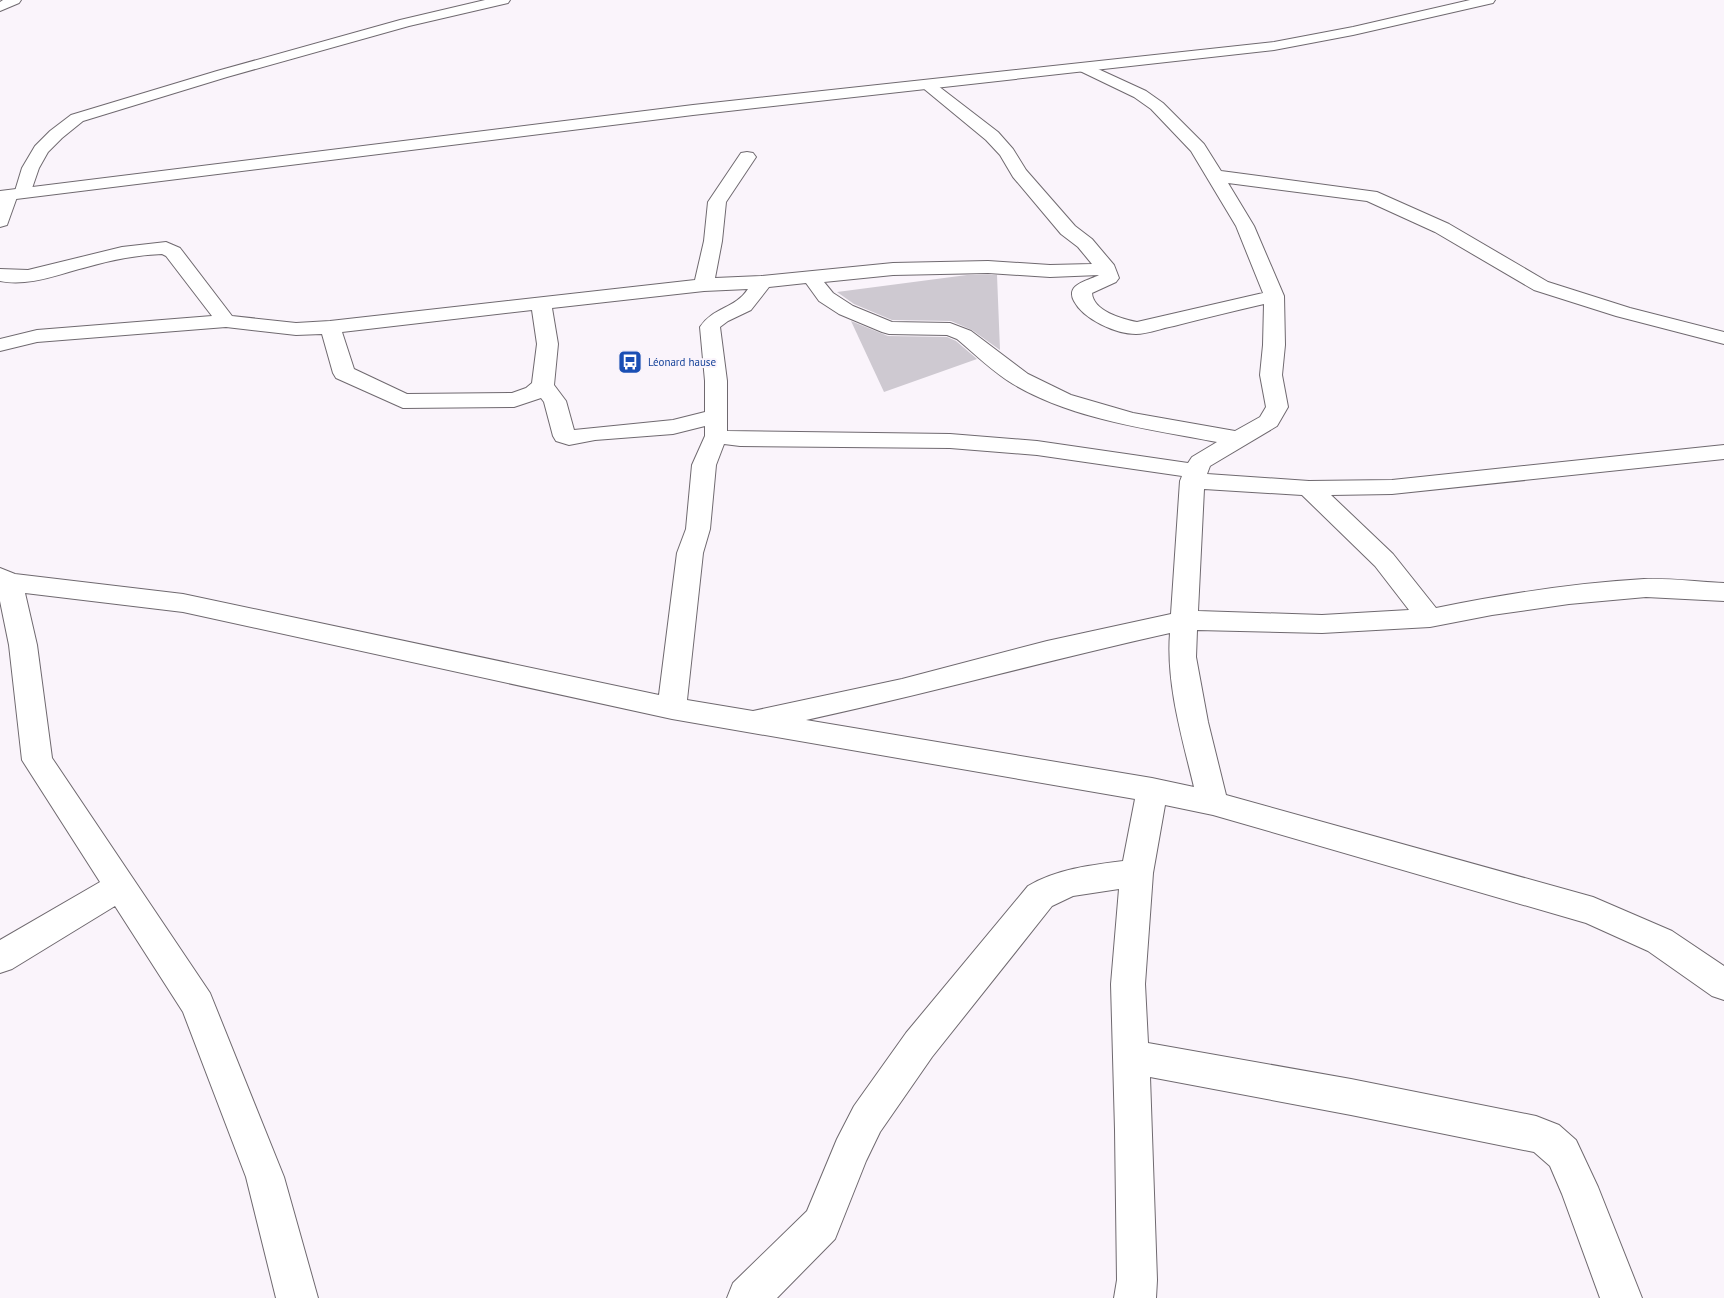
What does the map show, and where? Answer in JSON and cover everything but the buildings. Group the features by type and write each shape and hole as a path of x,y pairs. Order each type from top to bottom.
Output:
{"street":[{"path":"0,7 14,0"},
{"path":"0,221 10,195 28,172 38,150 57,132 77,118 396,26 503,0"},
{"path":"10,195 683,111 1274,46 1353,31 1488,0"},
{"path":"1085,68 1140,94 1157,106 1198,148 1245,226 1274,296 1274,345 1271,375 1277,407 1269,421 1200,462 1194,476 1182,658 1193,722 1213,803"},
{"path":"928,85 992,136 1007,153 1019,173 1068,230 1085,243 1107,269 1109,278 1082,290 1083,299 1102,317 1126,326 1138,328 1274,296"},
{"path":"704,285 714,241 717,202 747,157"},
{"path":"1216,176 1371,196 1442,228 1541,286 1623,312 1724,338"},
{"path":"0,275 12,278 97,259 166,248 174,252 226,320"},
{"path":"0,346 37,336 226,320 296,329 330,327 704,285 761,282 893,269 988,267 1050,271 1107,269"},
{"path":"810,276 826,297 846,310 890,328 950,329 964,335 1020,378 1063,400 1131,419 1239,438"},
{"path":"672,708 690,553 698,529 704,465 717,425 716,381 710,327 713,320 743,306 756,294 761,282"},
{"path":"330,327 344,373 402,401 514,400 534,393 543,386 548,344 540,302"},
{"path":"543,386 555,401 564,436 569,438 609,431 671,428 687,425 717,425 740,440 950,441 1037,448 1194,476 1309,488 1392,487 1724,452"},
{"path":"1309,488 1384,560 1430,618"},
{"path":"298,1298 266,1177 198,1004 37,760 22,645 4,580 183,603 672,708 1152,790 1213,803 1593,911 1660,941 1724,986"},
{"path":"751,721 902,689 1056,649 1184,620 1322,624 1430,618 1568,594 1646,588 1724,592"},
{"path":"1135,1298 1137,1270 1128,984 1136,873 1152,790"},
{"path":"748,1298 821,1225 850,1152 867,1119 919,1045 1040,896 1049,889 1136,873"},
{"path":"0,958 121,886"},
{"path":"1131,1057 1370,1101 1536,1134 1546,1138 1563,1153 1579,1187 1620,1298"}],"place":[{"name":"Léonard hause","path":"630,362"}]}
